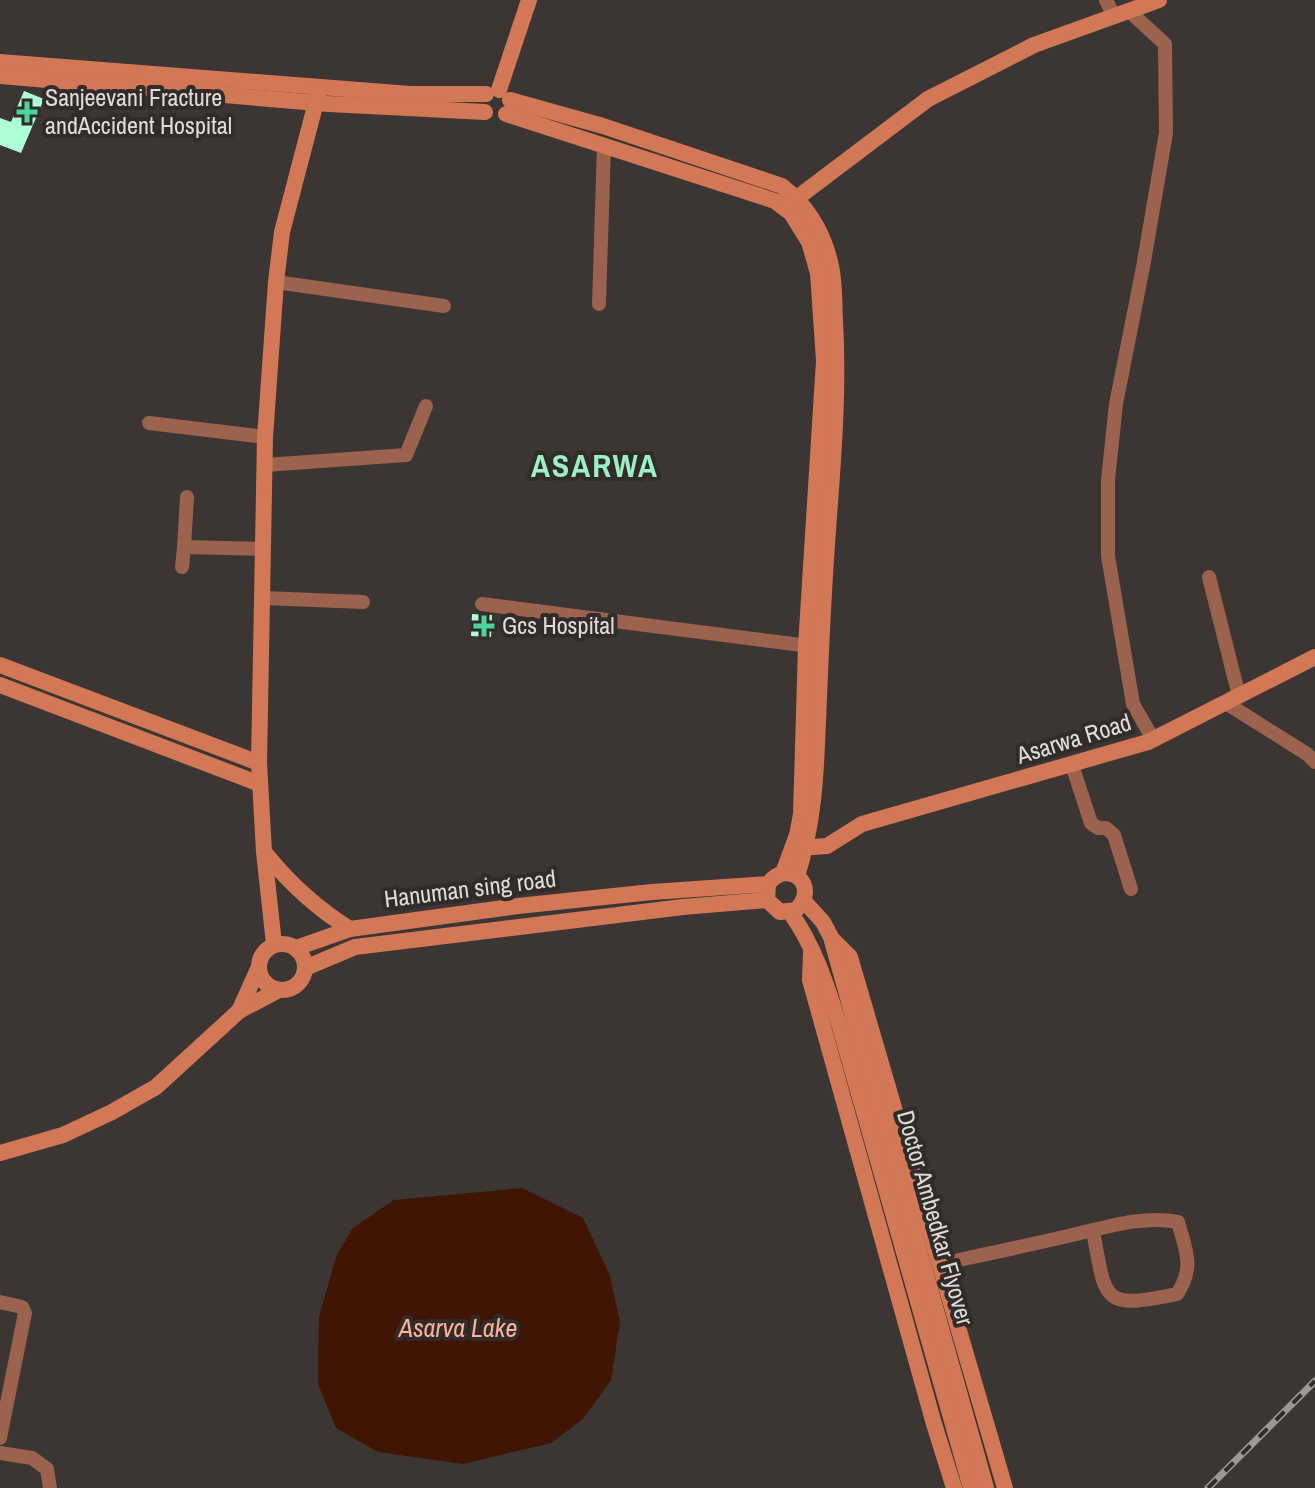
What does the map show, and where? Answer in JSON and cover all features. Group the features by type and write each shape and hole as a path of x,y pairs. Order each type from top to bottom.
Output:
{"street":[{"path":"500,99 529,0"},
{"path":"1106,0 1165,44 1166,133 1116,404 1108,480 1108,556 1133,704 1153,739"},
{"path":"790,203 928,99 1034,45 1159,0"},
{"path":"0,62 485,112 482,103 500,99 604,145 790,203 813,218 824,240 832,270 830,382 814,646 816,792 790,875 767,892 683,907 355,947 305,968"},
{"path":"0,76 318,95 410,94 500,99 603,126 760,177 782,186 790,203"},
{"path":"274,944 259,763 265,437 282,232 318,95"},
{"path":"599,304 604,145"},
{"path":"276,282 444,306"},
{"path":"265,465 406,455 426,406"},
{"path":"149,423 265,437"},
{"path":"182,567 187,497"},
{"path":"184,547 262,549"},
{"path":"1209,577 1233,699 1315,762"},
{"path":"263,598 363,602"},
{"path":"482,604 814,646"},
{"name":"Asarwa Road","path":"801,842 826,835 837,839 862,824 1153,739 1315,657"},
{"path":"0,665 259,763"},
{"path":"0,685 260,784"},
{"path":"1072,765 1091,823 1098,828 1106,828 1114,835 1131,889"},
{"path":"264,852 303,895 325,914 350,929"},
{"path":"767,892 774,909 796,910 804,901 805,886 790,875"},
{"name":"Hanuman sing road","path":"296,948 350,929 561,902 652,892 767,892"},
{"path":"804,901 823,922 832,939 850,957 1005,1488"},
{"path":"561,902 563,921"},
{"name":"Doctor Ambedkar Flyover","path":"790,912 820,966 971,1488"},
{"name":"Doctor Ambedkar Flyover","path":"832,939 986,1488"},
{"path":"0,1153 63,1135 156,1087 239,1011 300,982 305,968 296,948 282,943 274,944 262,953 239,1011"},
{"path":"811,947 810,980 929,1409 954,1488"},
{"path":"258,969 265,983 279,990"},
{"path":"940,1264 1093,1231 1159,1219 1178,1222 1187,1258 1187,1278 1177,1294 1134,1303 1117,1300 1104,1287 1093,1231"},
{"path":"0,1302 22,1307 25,1313 0,1438"},
{"path":"0,1453 32,1458 47,1469 50,1488"}],"water":[{"name":"Asarva Lake","path":"522,1188 583,1218 610,1276 620,1322 611,1380 583,1419 551,1443 463,1464 378,1452 336,1428 318,1384 319,1317 337,1254 353,1228 394,1200"}],"building":[{"path":"24,91 44,99 21,153 0,145 0,118 11,122"},
{"path":"472,614 492,615 491,637 471,636"}],"railway":[{"path":"1208,1488 1315,1381"}],"place":[{"name":"Sanjeevani Fracture andAccident Hospital","path":"27,112"},
{"name":"Gcs Hospital","path":"484,626"}],"district":[{"name":"ASARWA","path":"595,466"}]}
